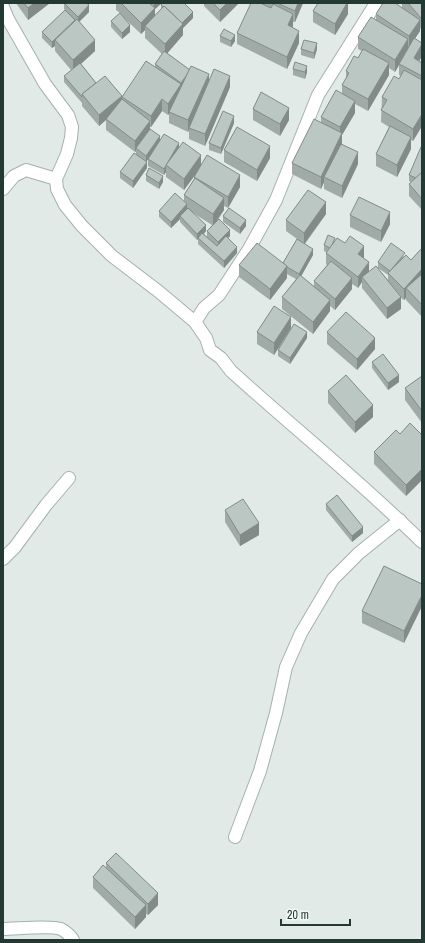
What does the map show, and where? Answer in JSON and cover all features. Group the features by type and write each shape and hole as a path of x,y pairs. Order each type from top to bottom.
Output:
{"street":[{"path":"195,322 204,308 219,295 249,249 276,200 318,95 376,3"},
{"path":"3,7 8,19 45,84 68,115 72,127 72,138 56,179 57,189 65,204 82,226 112,256 158,291 195,322 206,338 210,350 222,358 231,371 400,520 422,542"},
{"path":"3,189 14,176 26,170 56,179"},
{"path":"3,559 15,547 46,505 69,478"},
{"path":"235,837 260,771 276,712 286,667 301,634 333,578 359,552 400,520"},
{"path":"3,929 60,929 73,940"}],"building":[{"path":"24,3 34,3 28,8"},
{"path":"64,3 86,3 89,5 78,17"},
{"path":"121,3 149,3 155,8 141,23"},
{"path":"163,3 184,3 193,12 182,23 161,5"},
{"path":"213,3 227,3 220,10"},
{"path":"251,3 260,3 271,8 273,4 293,14 288,25 299,31 287,57 237,33"},
{"path":"277,3 298,3 295,11"},
{"path":"318,3 347,3 335,24 313,11"},
{"path":"383,3 395,3 420,20 409,36 376,14"},
{"path":"408,3 422,3 421,18"},
{"path":"164,6 183,24 165,44 145,26"},
{"path":"65,10 75,20 52,42 42,32"},
{"path":"120,13 130,25 122,33 111,21"},
{"path":"371,17 408,39 395,60 358,37"},
{"path":"77,19 95,40 73,60 55,40"},
{"path":"224,29 235,35 231,41 220,36"},
{"path":"414,38 422,43 414,58 422,63 422,76 399,64"},
{"path":"304,40 317,43 314,53 301,49"},
{"path":"363,49 389,63 368,99 342,85 349,73 346,71 354,56 358,58"},
{"path":"164,51 190,70 181,83 155,64"},
{"path":"146,61 181,84 168,104 162,99 151,116 122,97"},
{"path":"295,62 307,66 305,72 293,69"},
{"path":"80,63 96,83 82,94 82,97 64,76"},
{"path":"191,66 209,74 188,120 169,112"},
{"path":"214,69 230,76 205,134 189,128"},
{"path":"404,70 422,80 422,114 413,129 381,110 387,100 382,97 394,76 399,79"},
{"path":"105,76 122,96 99,115 82,94"},
{"path":"336,90 355,101 340,127 321,117"},
{"path":"261,92 289,108 280,124 253,109"},
{"path":"122,99 150,121 135,141 106,119"},
{"path":"223,111 234,116 221,148 209,143"},
{"path":"314,119 342,133 321,177 292,163"},
{"path":"390,126 411,137 397,165 376,154"},
{"path":"237,127 270,146 257,170 224,150"},
{"path":"150,129 160,136 146,156 136,148"},
{"path":"164,134 179,143 164,169 148,159"},
{"path":"183,142 201,155 184,179 166,165"},
{"path":"341,144 358,152 342,186 324,177"},
{"path":"421,147 422,172 416,178 409,175"},
{"path":"134,153 147,162 133,181 120,172"},
{"path":"207,155 240,175 228,197 194,177"},
{"path":"149,168 163,176 159,183 146,175"},
{"path":"422,172 422,199 409,184"},
{"path":"195,178 224,198 213,214 184,195"},
{"path":"308,190 326,202 304,233 286,220"},
{"path":"175,193 187,204 171,222 159,211"},
{"path":"359,197 390,212 381,231 350,215"},
{"path":"188,208 206,225 197,234 180,216"},
{"path":"229,208 246,220 240,228 223,216"},
{"path":"219,219 230,230 218,242 207,231"},
{"path":"202,233 217,246 226,236 237,247 224,261 198,238"},
{"path":"328,235 335,238 330,248 324,245"},
{"path":"350,236 364,246 358,254 369,262 358,277 326,253 337,238 345,243"},
{"path":"297,239 313,249 299,274 283,263"},
{"path":"257,243 287,266 270,289 239,265"},
{"path":"391,243 405,253 390,271 378,262"},
{"path":"422,248 422,269 404,289 388,273 406,255 411,260"},
{"path":"331,261 352,278 335,299 314,281"},
{"path":"376,266 401,297 387,308 362,277"},
{"path":"422,274 422,305 406,288"},
{"path":"300,275 330,300 313,322 282,297"},
{"path":"274,306 291,317 274,343 257,332"},
{"path":"346,312 375,338 357,359 327,332"},
{"path":"294,324 307,332 290,358 278,350"},
{"path":"383,354 399,375 388,383 372,362"},
{"path":"346,375 373,405 355,422 328,391"},
{"path":"422,376 422,411 405,388"},
{"path":"410,423 422,435 422,469 406,485 374,452 396,430 400,434"},
{"path":"337,495 363,527 352,536 326,504"},
{"path":"243,499 259,523 240,535 225,510"},
{"path":"384,566 422,584 422,595 404,631 362,611"},
{"path":"116,853 158,893 148,904 106,863"},
{"path":"103,865 146,905 135,917 93,877"}]}
